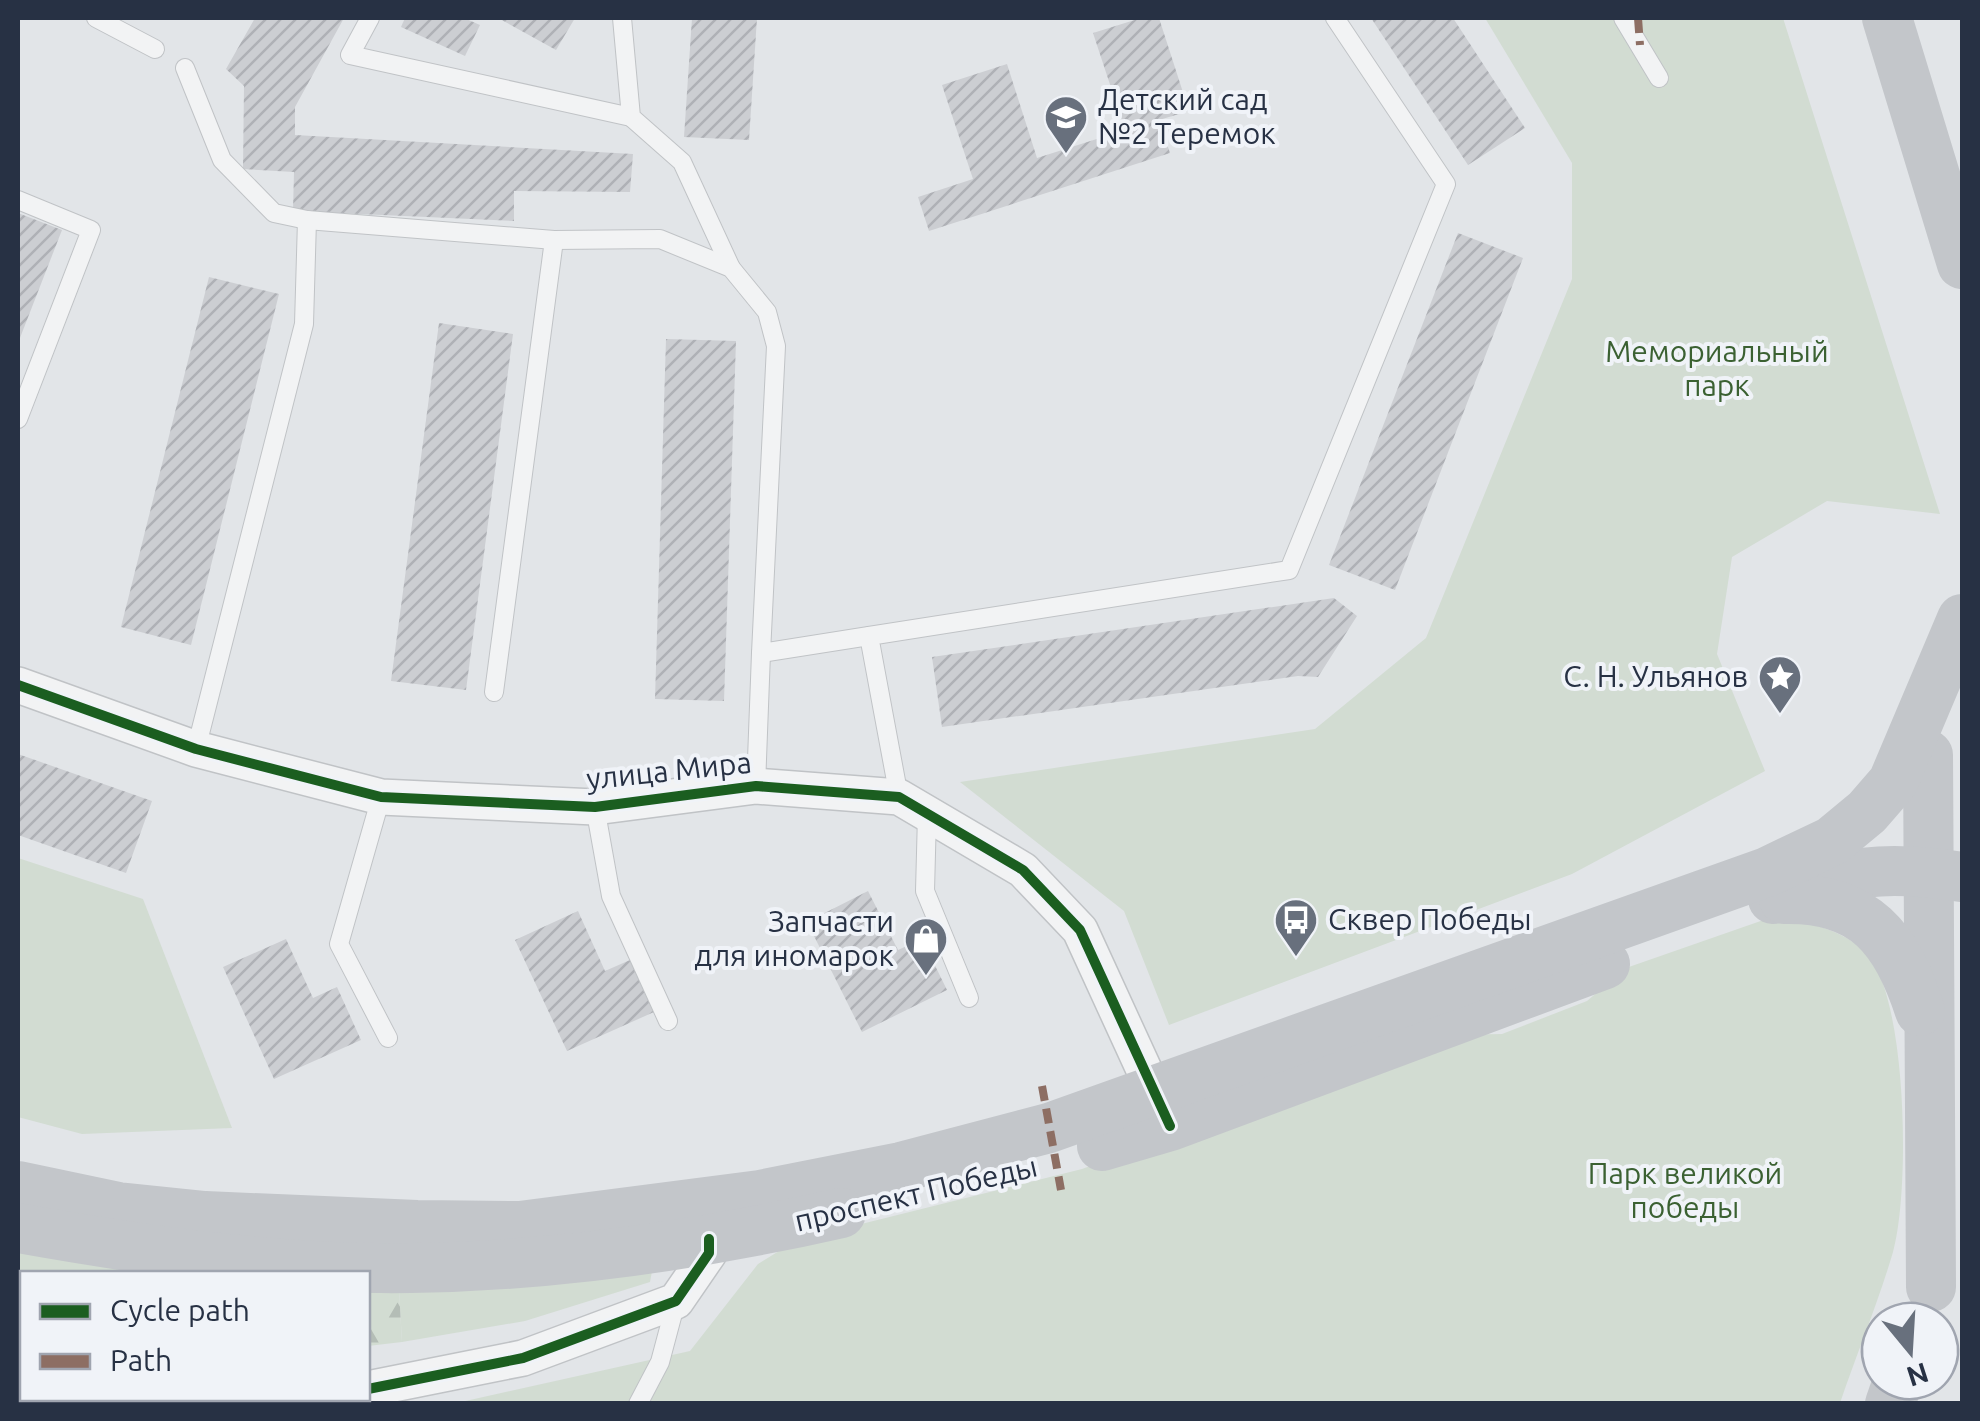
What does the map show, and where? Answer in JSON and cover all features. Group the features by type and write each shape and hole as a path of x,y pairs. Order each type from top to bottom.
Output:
{"main road":[{"path":"1887,18 1962,264"},
{"path":"1770,885 1867,812 1893,782 1962,619"},
{"path":"1925,1301 1929,1038 1952,863 1928,755 1938,674"},
{"path":"1770,885 1883,868 1952,863"},
{"path":"1770,885 1847,909 1883,932 1906,966 1929,1038"},
{"name":"проспект Победы","path":"18,1228 174,1254 411,1268 582,1258 709,1240 986,1180 1163,1110 1770,885"},
{"name":"проспект Победы","path":"18,1186 118,1206 204,1216 520,1226 677,1209 883,1170 1049,1128 1163,1110"},
{"path":"1927,1301 1962,1240"}],"street":[{"name":"улица Мира","path":"18,685 196,750 381,797 595,807 756,786 913,806 1023,870 1080,930 1163,1110"},
{"path":"370,1389 523,1358 676,1301 710,1254 709,1240"},
{"path":"264,1404 292,1401"}],"lane":[{"path":"96,18 154,48"},
{"path":"370,18 350,55 631,117 682,162 731,268 767,312 776,346 756,786"},
{"path":"622,18 631,117"},
{"path":"761,653 1289,570 1446,184 1335,18"},
{"path":"1623,18 1660,78"},
{"path":"185,68 222,160 274,213 307,220 554,240 660,239 731,268"},
{"path":"18,200 91,230 18,419"},
{"path":"196,750 304,324 307,220"},
{"path":"494,692 554,240"},
{"path":"869,636 913,806 925,891 969,998"},
{"path":"381,797 339,944 388,1038"},
{"path":"595,807 612,896 668,1021"},
{"path":"638,1404 660,1362 676,1301"}],"green space":[{"name":"Мемориальный парк","path":"1485,18 1783,18 1940,514 1827,501 1732,557 1717,654 1765,771 1572,874 1169,1025 1124,911 960,782 1315,729 1426,638 1572,279 1572,163"},
{"path":"18,858 143,899 232,1128 82,1134 18,1117"},
{"name":"Парк великой победы","path":"1775,916 1840,935 1871,959 1883,984 1898,1058 1902,1188 1893,1252 1876,1301 1860,1301 1860,1347 1840,1403 452,1404 690,1351 758,1264 797,1240 1082,1169 1454,1035 1502,1034 1587,1001 1626,968"},
{"path":"18,1238 335,1271 20,1271 18,1295"},
{"path":"653,1266 650,1282 525,1321 402,1342 399,1290"},
{"path":"399,1290 402,1342 370,1346 370,1292"}],"building":[{"path":"255,18 344,18 295,107 295,135 633,154 630,192 514,191 514,221 293,211 294,172 243,169 244,86 226,69"},
{"path":"405,18 464,18 480,25 465,56 401,27"},
{"path":"498,18 575,18 556,50"},
{"path":"692,18 757,18 749,140 684,137"},
{"path":"1141,18 1159,18 1189,111 1159,120 1170,153 929,231 918,197 973,179 942,85 1007,64 1037,158 1125,130 1093,33"},
{"path":"1371,18 1453,18 1525,128 1468,165"},
{"path":"18,213 62,230 18,343"},
{"path":"1458,233 1523,258 1395,590 1329,565"},
{"path":"209,277 279,294 191,645 121,627"},
{"path":"439,323 513,334 466,690 391,681"},
{"path":"666,339 736,341 724,701 655,699"},
{"path":"1334,598 1357,616 1318,677 1298,676 942,727 932,657"},
{"path":"18,754 152,801 126,873 18,835"},
{"path":"868,891 898,950 922,939 947,990 862,1032 807,922"},
{"path":"578,911 605,971 630,960 654,1012 567,1051 515,940"},
{"path":"286,939 313,998 337,987 361,1040 274,1079 223,967"}],"marked path":[{"path":"1638,18 1640,45"},
{"path":"1042,1086 1061,1190"}],"cycle path":[{"path":"18,685 196,749 381,797 595,807 756,786 899,797 1023,870 1080,930 1170,1126"},
{"path":"370,1389 523,1358 676,1301 709,1253 709,1239"}],"place":[{"name":"Детский сад №2 Теремок","path":"1066,155"},
{"name":"С. Н. Ульянов","path":"1780,715"},
{"name":"Сквер Победы","path":"1296,958"},
{"name":"Запчасти для иномарок","path":"926,977"}]}
